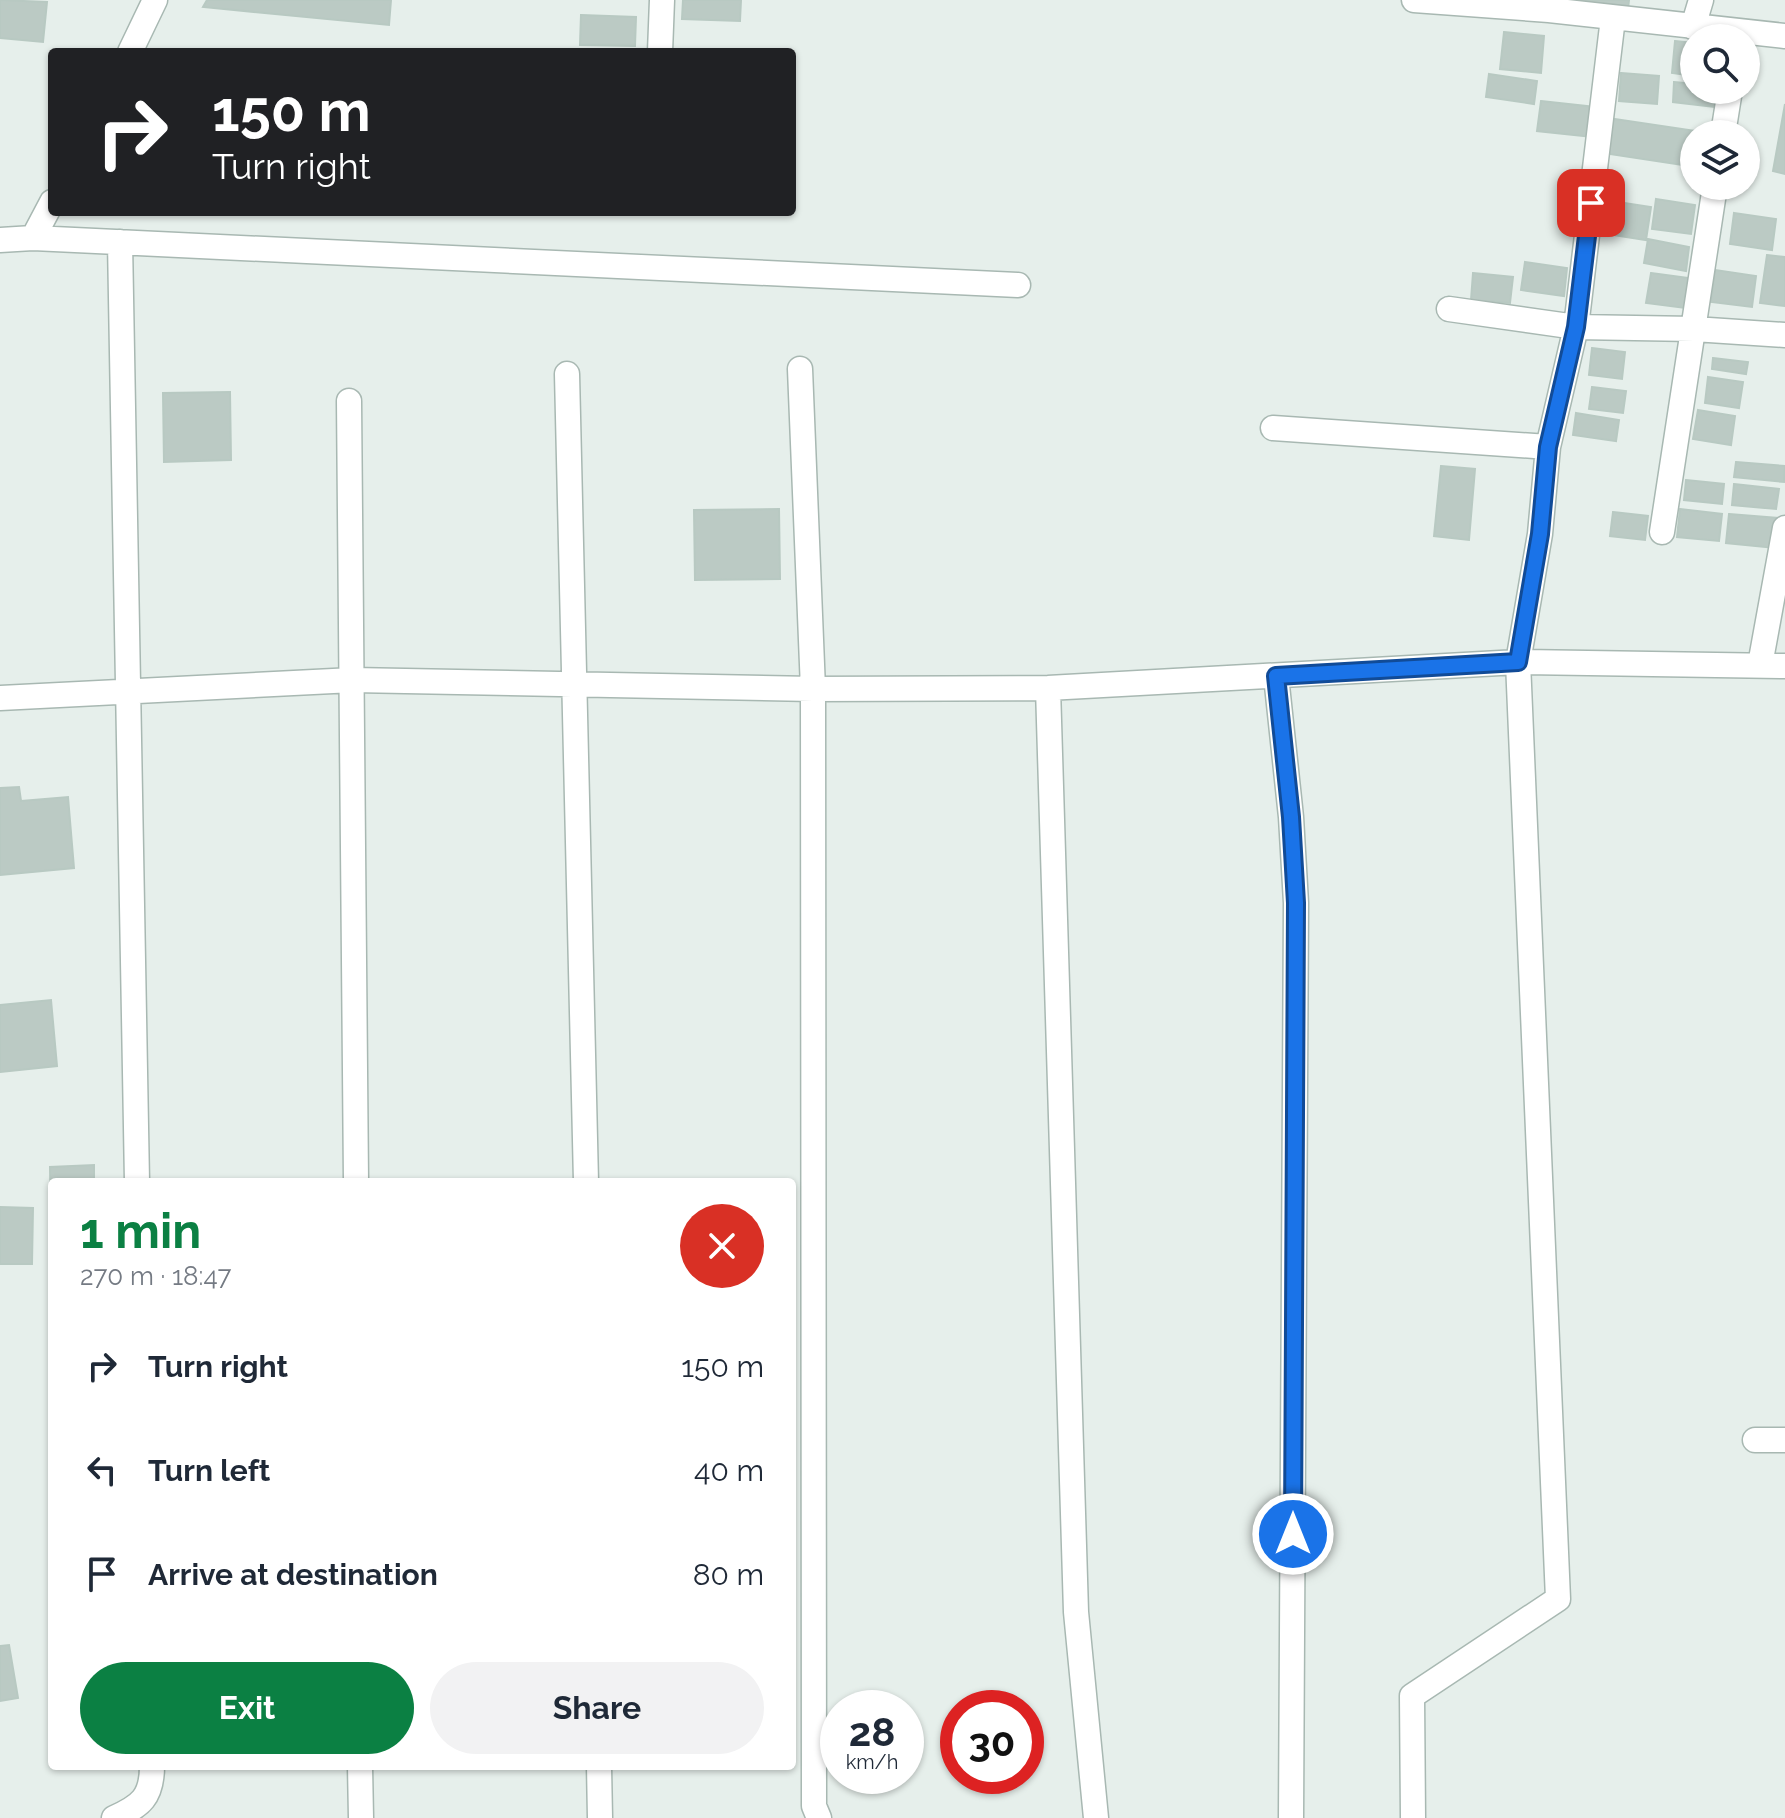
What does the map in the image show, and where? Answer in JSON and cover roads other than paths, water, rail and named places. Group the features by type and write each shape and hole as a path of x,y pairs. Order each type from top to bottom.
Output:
{"street":[{"path":"132,48 155,0"},
{"path":"660,48 662,0"},
{"path":"1414,0 1550,5 1613,18 1680,26"},
{"path":"1694,24 1701,0"},
{"path":"1413,1818 1412,1696 1558,1599 1518,662 1540,534 1548,447 1576,327 1613,18"},
{"path":"1760,35 1785,36"},
{"path":"1662,532 1713,200"},
{"path":"33,238 48,210"},
{"path":"0,240 33,238 1018,285"},
{"path":"120,242 137,1178"},
{"path":"1449,309 1576,327 1694,329 1785,335"},
{"path":"800,369 813,689 814,1806 819,1818"},
{"path":"567,374 586,1178"},
{"path":"349,401 356,1178"},
{"path":"1273,428 1548,447"},
{"path":"1760,665 1785,528"},
{"path":"0,698 353,680 813,689 1048,688 1518,662 1785,666"},
{"path":"1276,676 1291,817 1296,903 1291,1818"},
{"path":"1048,688 1076,1612 1096,1818"},
{"path":"1755,1440 1785,1440"},
{"path":"114,1818 135,1809 149,1793 152,1770"},
{"path":"360,1770 361,1818"},
{"path":"599,1770 600,1818"}]}
